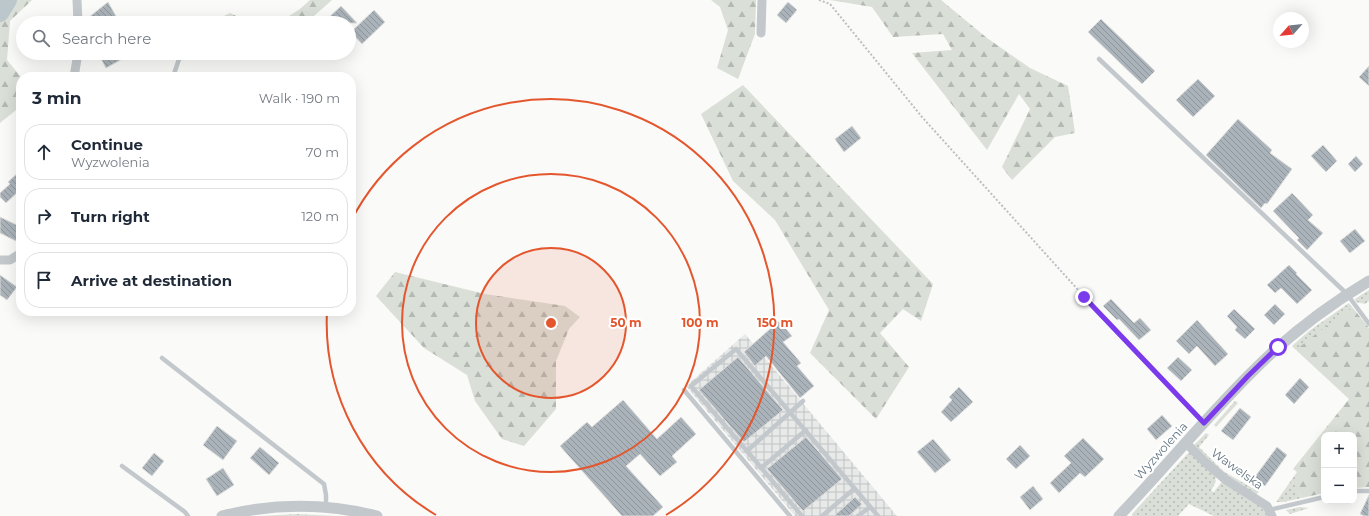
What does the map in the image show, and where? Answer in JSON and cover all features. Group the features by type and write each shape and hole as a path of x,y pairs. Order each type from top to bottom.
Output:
{"street":[{"path":"77,0 78,16"},
{"path":"761,34 762,0"},
{"path":"75,72 77,60"},
{"path":"0,260 10,260 16,256"},
{"name":"Wyzwolenia","path":"1123,515 1204,423 1248,376 1278,347 1303,326 1347,294 1369,281"},
{"name":"Wawelska","path":"1186,443 1226,480 1262,503 1271,513"},
{"path":"222,516 250,510 281,506 326,507 377,516"}],"lane":[{"path":"1099,59 1347,294 1369,324"},
{"path":"175,72 179,60"},
{"path":"1084,297 1204,423"},
{"path":"802,516 691,386 736,349 878,516"},
{"path":"162,358 324,484 326,507"},
{"path":"684,390 790,516"},
{"path":"747,451 803,401"},
{"path":"761,468 806,430"},
{"path":"122,466 186,512 188,516"},
{"path":"822,516 854,489"},
{"path":"1357,491 1369,491"},
{"path":"1271,513 1321,498"},
{"path":"858,516 870,507"}],"path":[{"path":"819,0 830,4 922,117 1084,297"}],"shaded area":[{"path":"745,334 897,516 795,516 686,386"}],"green space":[{"path":"0,0 32,0 10,21 7,60 17,72 16,110 0,123"},
{"path":"310,0 332,0 314,16 289,16"},
{"path":"711,0 756,0 755,34 738,79 717,68 728,30 720,7"},
{"path":"830,0 941,0 987,38 1030,68 1068,86 1075,133 1055,137 1012,180 1002,167 1030,109 1019,94 987,150 912,53 952,50 943,34 893,37 872,7"},
{"path":"230,13 236,16 224,16"},
{"path":"743,85 933,284 921,321 903,309 880,333 909,367 876,419 810,353 829,310 775,220 733,181 701,114"},
{"path":"395,272 485,294 565,306 580,317 569,329 556,361 556,409 524,446 502,439 475,401 467,375 424,348 376,296"},
{"path":"1369,290 1369,301 1365,304 1356,302 1355,299"},
{"path":"1349,303 1353,308 1296,350 1292,346 1309,331"},
{"path":"1353,308 1369,328 1369,487 1357,488 1357,432 1323,432 1349,399 1296,350 1317,333"},
{"path":"1235,401 1238,403 1216,427 1214,425"},
{"path":"1206,433 1209,435 1199,447 1223,471 1259,492 1255,495 1228,478 1194,445"},
{"path":"1321,434 1321,494 1302,498 1297,491 1297,472 1293,469"},
{"path":"1190,451 1217,475 1211,491 1214,492 1223,480 1264,509 1268,516 1214,516 1189,504 1178,516 1132,516 1132,514"},
{"path":"1297,472 1297,491 1302,498 1276,502"},
{"path":"1300,507 1309,508 1290,514 1286,510"},
{"path":"297,514 336,516 261,516"}],"building":[{"path":"108,2 116,16 90,16"},
{"path":"788,2 797,10 786,23 777,15"},
{"path":"341,6 350,16 330,16"},
{"path":"374,10 385,22 362,44 356,37 356,27"},
{"path":"1101,19 1155,71 1142,84 1088,32"},
{"path":"102,60 120,60 106,68"},
{"path":"1369,66 1369,86 1359,77"},
{"path":"1198,79 1215,96 1193,117 1176,100"},
{"path":"1238,119 1272,150 1270,153 1292,169 1267,204 1265,203 1261,208 1206,155"},
{"path":"852,126 861,138 844,152 835,139"},
{"path":"1323,145 1337,161 1326,172 1311,156"},
{"path":"1356,156 1363,164 1355,172 1348,164"},
{"path":"16,175 16,194 6,203 0,197 0,193 10,184 8,182"},
{"path":"1292,193 1313,215 1308,220 1323,233 1307,250 1297,240 1299,238 1273,211"},
{"path":"0,217 16,225 16,241 0,233"},
{"path":"1355,229 1365,241 1350,253 1340,241"},
{"path":"1289,265 1312,290 1297,304 1281,288 1275,293 1267,285"},
{"path":"0,275 16,286 16,288 7,300 0,295"},
{"path":"1111,299 1134,323 1140,318 1151,330 1139,340 1119,319 1117,320 1103,306"},
{"path":"1275,304 1285,314 1274,325 1264,315"},
{"path":"1234,309 1255,329 1245,339 1235,330 1237,327 1227,316"},
{"path":"1197,320 1228,354 1215,366 1197,346 1189,354 1176,341"},
{"path":"779,321 792,336 783,342 801,363 797,366 814,386 800,398 766,356 755,366 744,352"},
{"path":"738,357 783,410 744,442 699,390"},
{"path":"1178,357 1192,370 1181,381 1167,368"},
{"path":"1300,378 1309,387 1294,404 1285,395"},
{"path":"959,387 973,402 951,422 941,412 952,400 949,397"},
{"path":"623,400 657,439 681,417 696,434 672,456 677,462 660,476 640,454 626,466 663,507 653,516 622,516 560,446 587,422 592,427"},
{"path":"1240,408 1251,417 1233,440 1221,431"},
{"path":"1162,415 1172,426 1156,440 1147,429"},
{"path":"217,426 237,441 223,460 203,445"},
{"path":"806,437 842,479 803,511 767,469"},
{"path":"1083,438 1104,459 1085,477 1080,473 1059,493 1050,483 1071,463 1064,456"},
{"path":"933,439 951,460 935,473 917,452"},
{"path":"1020,445 1030,456 1016,469 1006,459"},
{"path":"260,447 279,463 269,475 250,458"},
{"path":"1277,447 1287,455 1265,486 1254,478"},
{"path":"154,453 164,461 152,476 142,468"},
{"path":"223,468 234,485 217,496 206,479"},
{"path":"1033,486 1043,499 1030,510 1020,497"},
{"path":"1369,495 1369,516 1364,516 1360,514"},
{"path":"855,497 862,504 849,516 834,516"}],"waterway":[{"path":"0,13 8,0"}],"route":[{"path":"1084,297 1204,423 1248,376 1278,347"}]}
